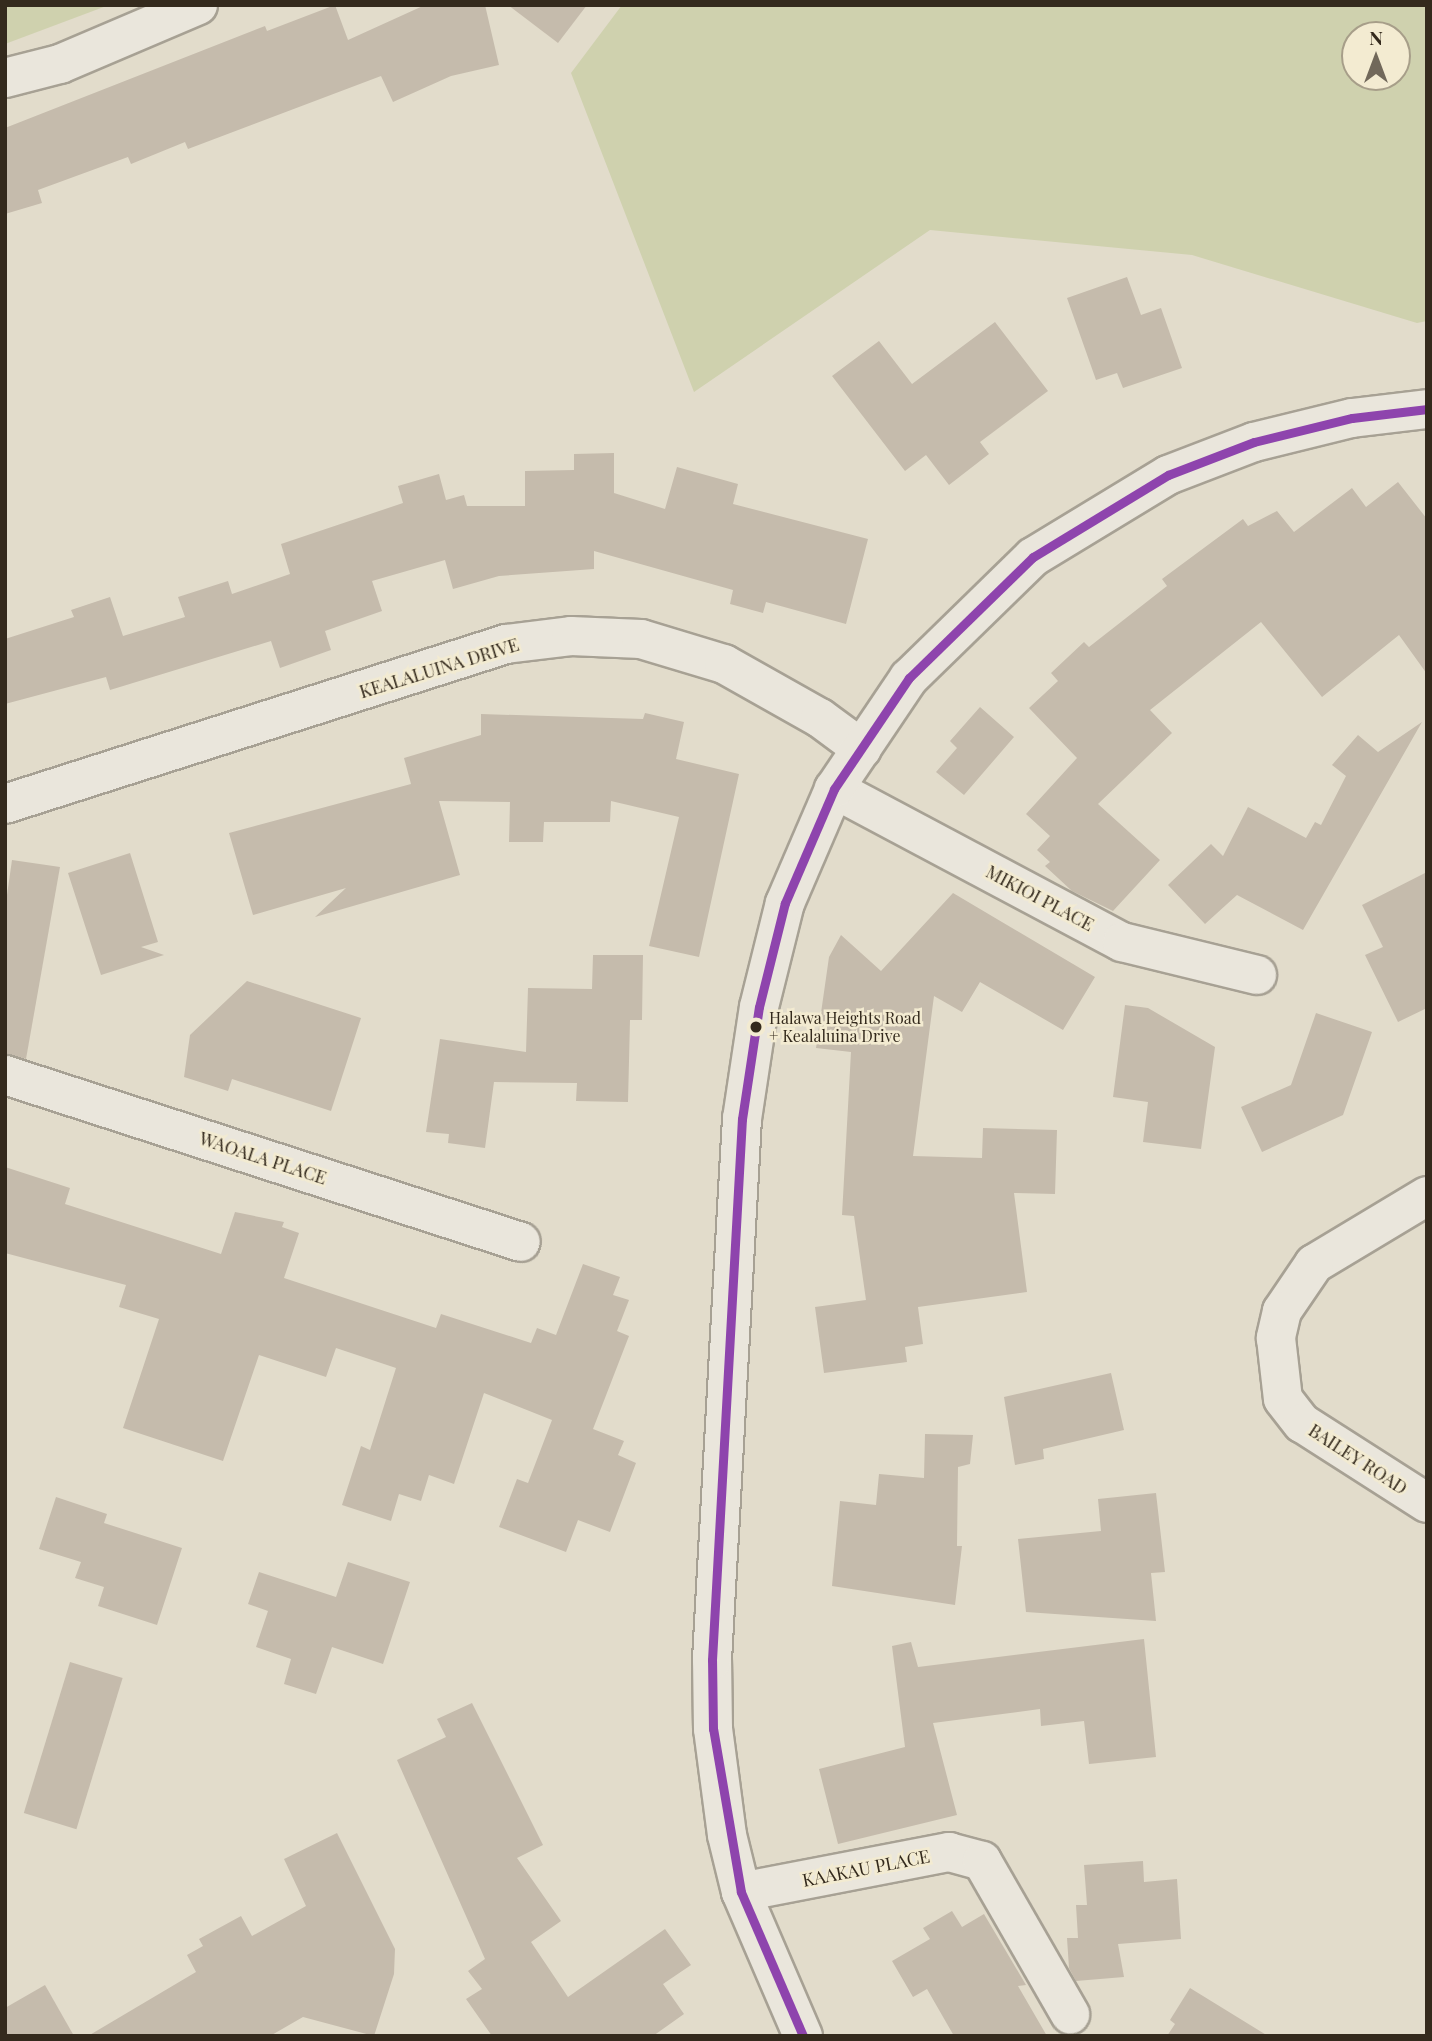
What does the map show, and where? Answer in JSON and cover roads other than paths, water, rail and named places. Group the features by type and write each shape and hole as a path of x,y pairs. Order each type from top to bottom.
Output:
{"street":[{"path":"5,78 60,64 198,5"},
{"path":"803,2036 741,1892 719,1779 712,1660 742,1119 759,1007 785,903 834,789 909,678 973,611 1033,557 1096,516 1168,475 1254,442 1353,418 1427,408"},
{"name":"KEALALUINA DRIVE","path":"5,804 506,645 570,636 641,639 724,664 820,718 862,749"},
{"name":"MIKIOI PLACE","path":"834,789 1122,942 1258,975"},
{"name":"WAOALA PLACE","path":"5,1075 521,1242"},
{"name":"BAILEY ROAD","path":"1427,1196 1314,1264 1282,1311 1276,1338 1283,1399 1302,1423 1427,1503"},
{"name":"KAAKAU PLACE","path":"741,1892 949,1852 982,1861 1070,2014"}],"place":[{"name":"Halawa Heights Road + Kealaluina Drive","path":"756,1027"}]}
